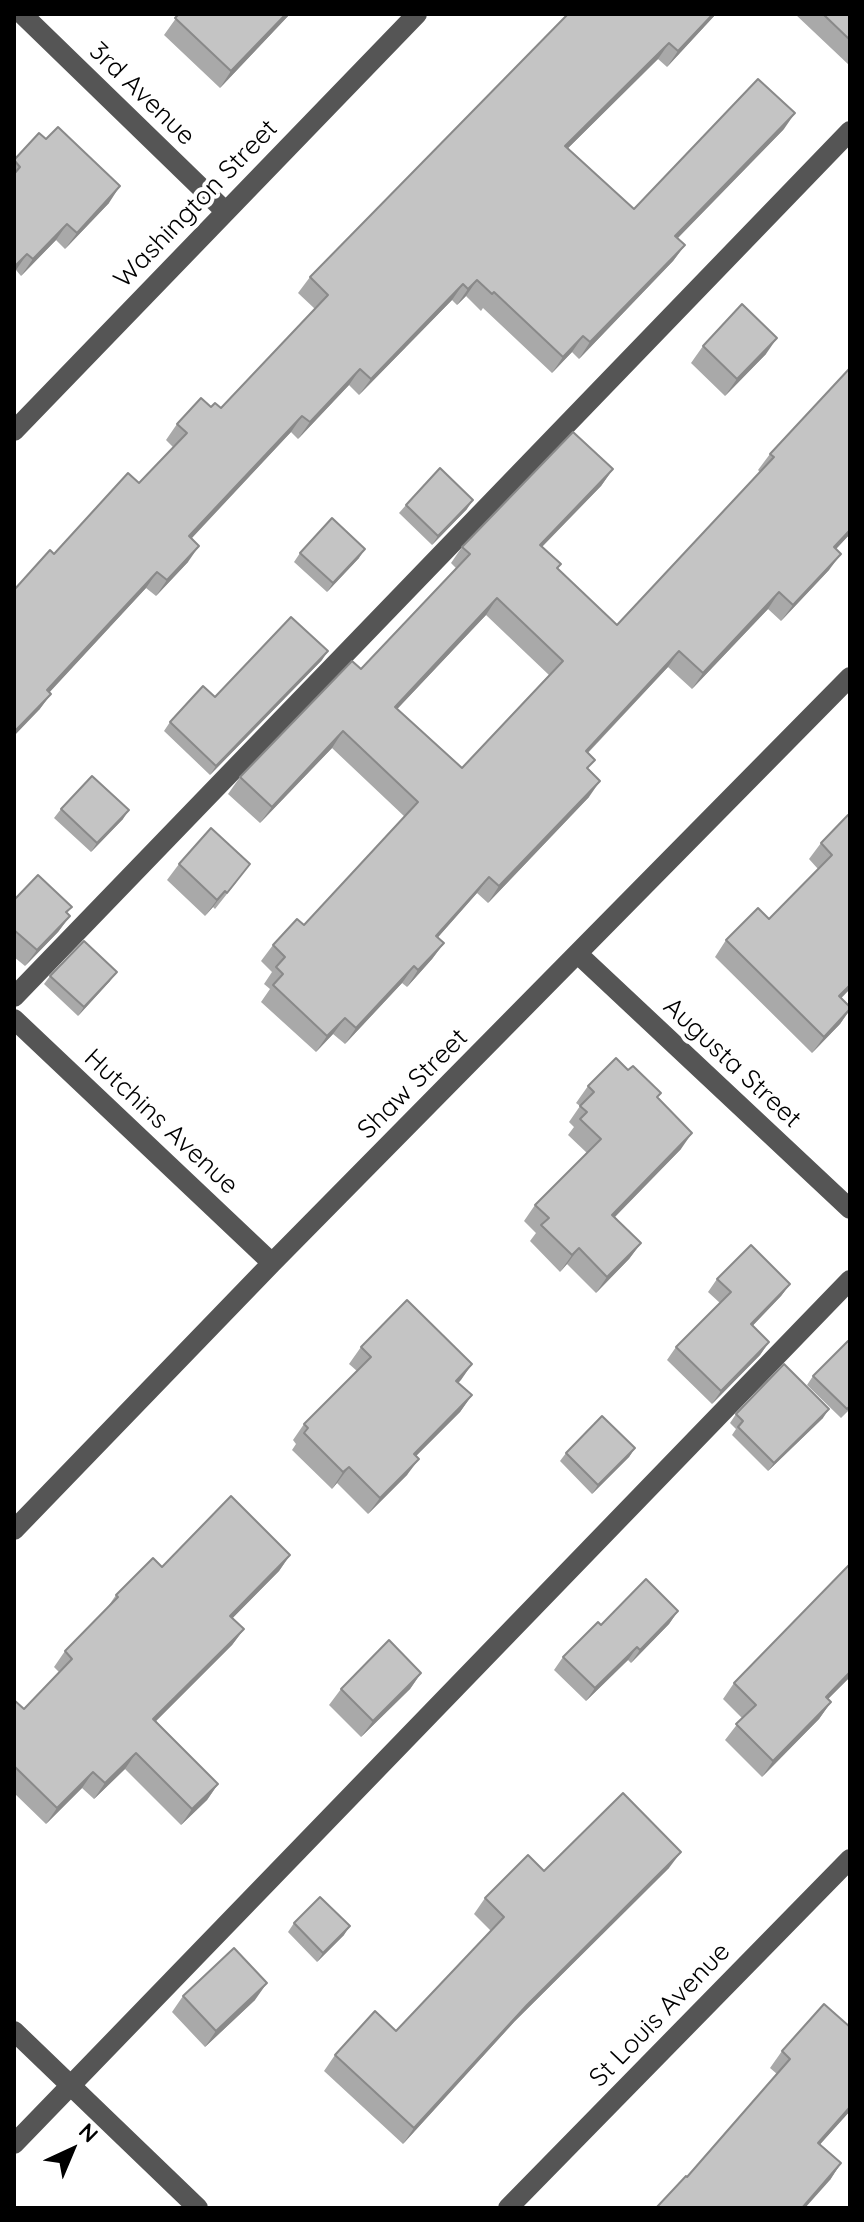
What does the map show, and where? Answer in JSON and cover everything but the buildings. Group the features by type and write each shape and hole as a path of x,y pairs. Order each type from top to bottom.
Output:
{"street":[{"name":"3rd Avenue","path":"22,14 225,211"},
{"name":"Washington Street","path":"14,431 417,14"},
{"path":"14,997 850,131"},
{"name":"Shaw Street","path":"14,1530 272,1263 850,677"},
{"name":"Augusta Street","path":"579,955 850,1209"},
{"name":"Hutchins Avenue","path":"14,1019 272,1263"},
{"path":"14,2144 850,1280"},
{"name":"St Louis Avenue","path":"508,2208 850,1859"},
{"path":"14,2031 198,2208"}]}
